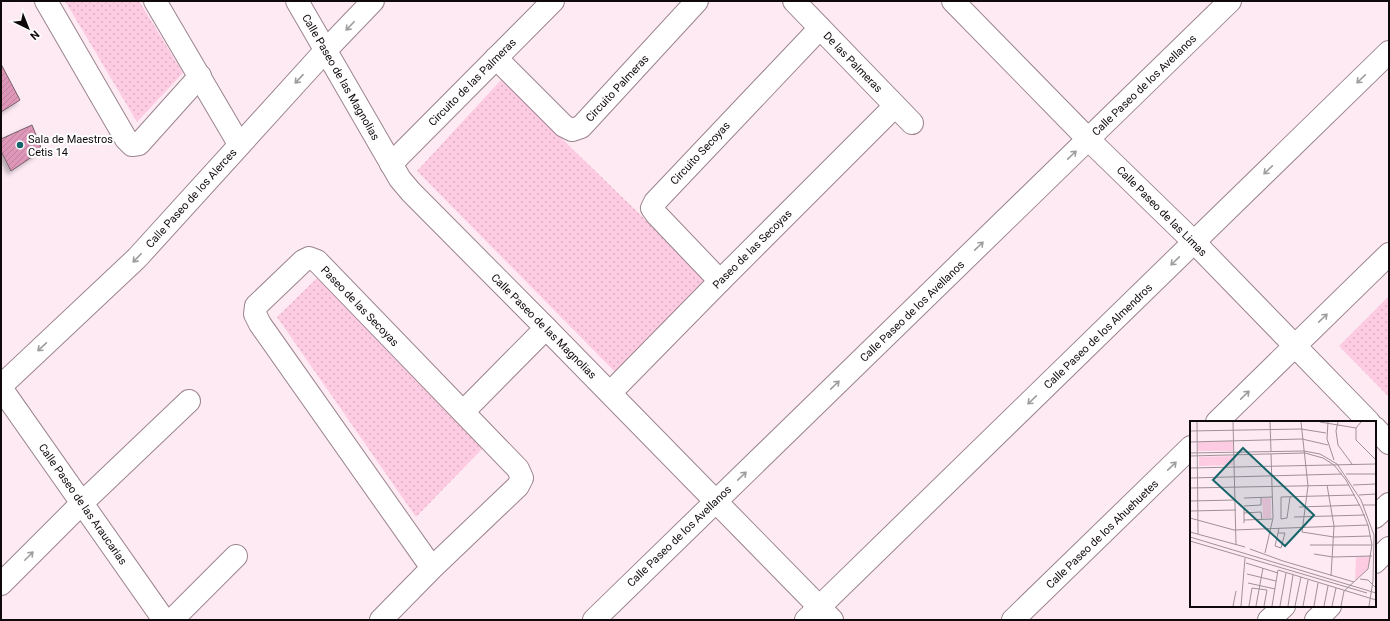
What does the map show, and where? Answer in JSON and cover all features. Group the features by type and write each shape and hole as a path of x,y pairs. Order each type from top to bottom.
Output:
{"street":[{"path":"46,1 126,139 132,145 139,144 200,76"},
{"path":"154,1 200,76 239,144"},
{"name":"Calle Paseo de las Magnolias","path":"297,1 391,164 410,192 716,501 819,616"},
{"name":"Calle Paseo de los Alerces","path":"1,387 137,258 239,144 373,1"},
{"name":"Circuito de las Palmeras","path":"391,164 553,1"},
{"name":"Circuito Palmeras","path":"496,58 564,126 572,130 581,127 698,1"},
{"name":"De las Palmeras","path":"794,1 912,123"},
{"name":"Calle Paseo de los Avellanos","path":"594,620 1230,1"},
{"name":"Calle Paseo de las Limas","path":"965,5 1088,139 1194,242 1368,421"},
{"name":"Circuito Secoyas","path":"720,281 657,215 652,208 654,202 820,28"},
{"name":"Calle Paseo de los Almendros","path":"819,616 1194,242 1389,52"},
{"name":"Paseo de las Secoyas","path":"610,393 895,106"},
{"path":"1218,421 1389,254"},
{"name":"Paseo de las Secoyas","path":"381,620 432,568 518,486 522,478 518,469 316,261 310,258 303,261 256,306 255,314 260,324 432,568"},
{"path":"463,412 546,328"},
{"name":"Calle Paseo de las Araucarias","path":"1,387 164,620"},
{"path":"1,584 82,503 188,401"},
{"path":"1376,429 1389,443"},
{"name":"Calle Paseo de los Ahuehuetes","path":"1013,620 1190,448"},
{"path":"1376,516 1389,504"},
{"path":"1376,561 1389,548"},
{"path":"172,620 236,556"},
{"path":"1269,620 1283,607"},
{"path":"1316,620 1329,607"}],"shaded area":[{"path":"65,1 139,1 183,73 137,122"},
{"path":"501,80 710,282 619,376 417,171"},
{"path":"317,278 483,448 416,517 277,317"},
{"path":"1389,296 1389,397 1339,346"}],"building":[{"path":"1,64 20,100 1,112"},
{"name":"Sala de Maestros Cetis 14","path":"32,125 42,150 11,171 1,151 1,139"}],"place":[{"name":"Sala de Maestros Cetis 14","path":"20,145"}]}
